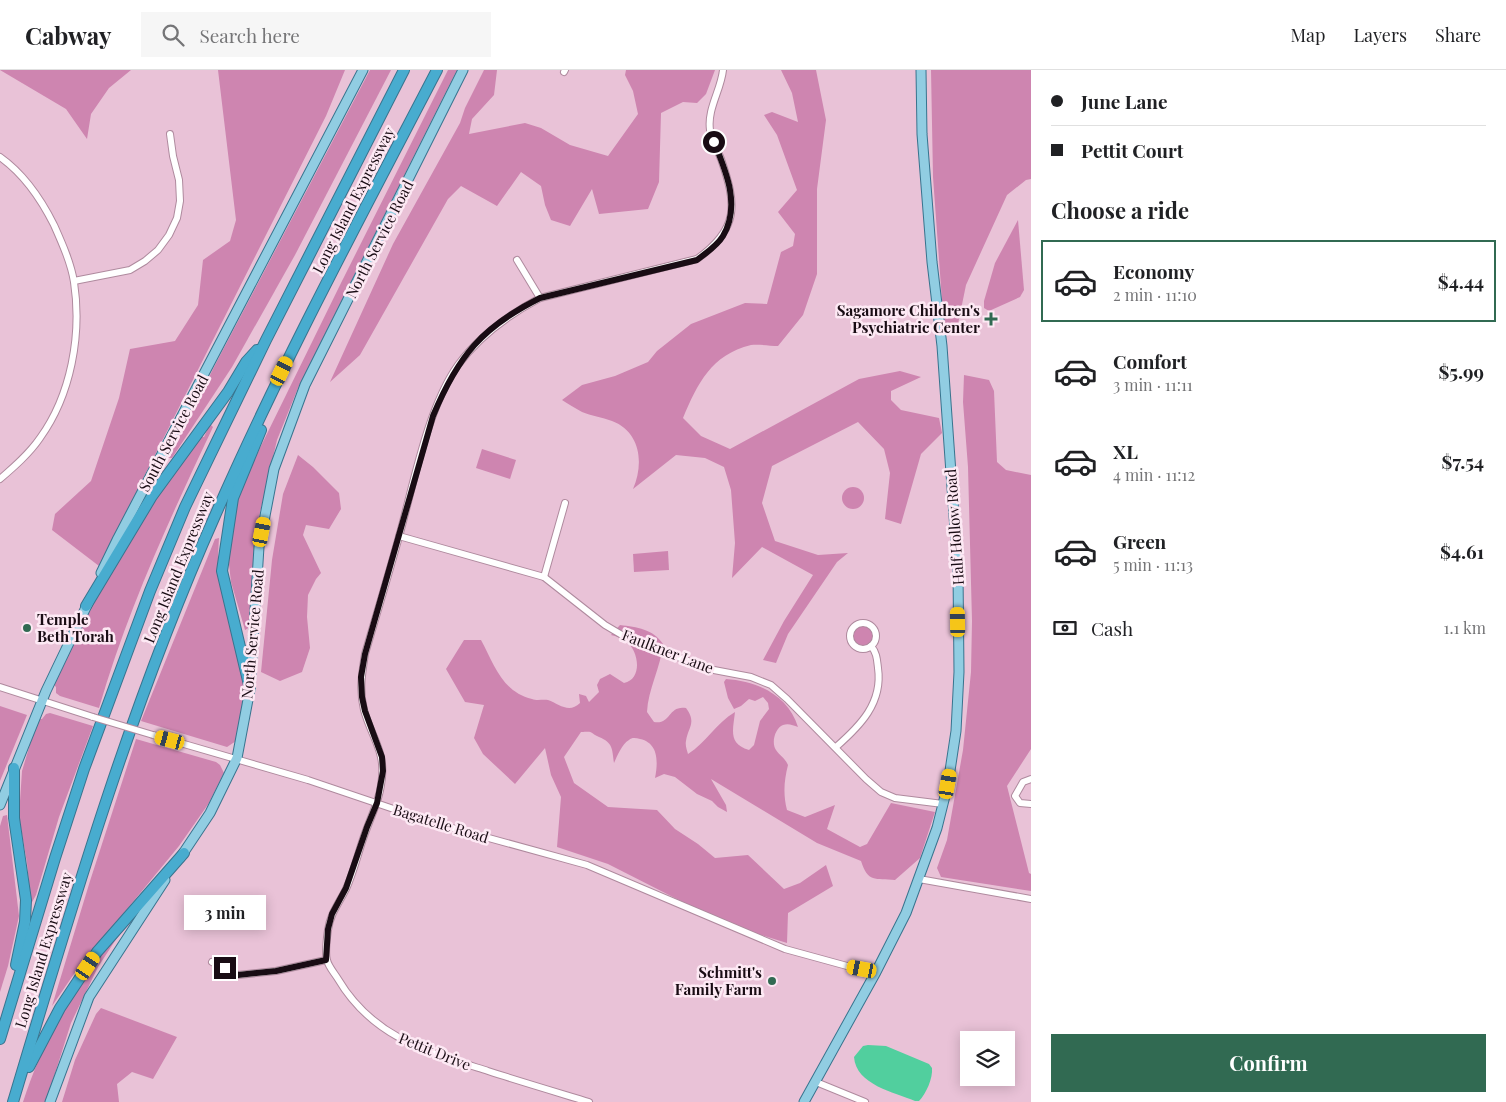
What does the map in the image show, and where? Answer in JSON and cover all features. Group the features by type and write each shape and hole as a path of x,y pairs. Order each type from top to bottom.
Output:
{"highway":[{"name":"Long Island Expressway","path":"0,1040 54,858 84,769 118,675 185,507 266,340 404,70"},
{"name":"Long Island Expressway","path":"13,1102 112,778 213,519 299,336 437,70"},
{"path":"250,690 222,571 233,498 299,336"},
{"path":"86,606 152,496 228,392 246,362 266,340"},
{"path":"0,1030 25,922 26,900 14,818 14,768"},
{"path":"17,1090 60,1008 97,952 184,853"}],"main road":[{"name":"South Service Road","path":"0,805 42,701 118,538 363,70"},
{"name":"North Service Road","path":"50,1102 89,998 210,813 237,758 250,690 259,548 274,469 305,385 463,70"},
{"name":"Half Hollow Road","path":"804,1102 903,920 937,828 954,749 958,712 959,672 958,572 942,346 932,262 922,141 920,70"}],"street":[{"path":"212,962 238,975 276,971 326,960 328,929 332,914 346,888 377,803 383,771 382,757 365,711 362,697 361,677 365,654 433,416 444,390 457,366 470,350 502,320 540,298 697,260 712,249 723,236 730,220 732,203 730,188 710,129 711,115 722,81 723,70"},
{"path":"74,281 130,270 145,262 158,250 168,235 177,218 180,201 179,180 170,134"},
{"path":"0,157 28,183 45,207 62,241 74,281 76,304 76,334 71,365 62,398 40,438 12,469 0,479"},
{"path":"517,260 540,298"},
{"path":"544,578 565,503"},
{"name":"Faulkner Lane","path":"399,536 544,578 606,625 627,638 714,670 751,677 771,685 881,792 895,798 943,804"},
{"path":"864,622 872,626 877,634 871,646 859,649 852,644 850,636 855,625 864,622"},
{"path":"836,747 861,723 870,710 877,694 879,675 876,654 871,646"},
{"name":"Bagatelle Road","path":"0,687 93,717 308,780 438,824 587,865 785,949 876,972"},
{"path":"1031,779 1023,782 1015,796 1020,803 1031,804"},
{"path":"919,879 1031,899"},
{"name":"Pettit Drive","path":"326,960 343,988 358,1007 378,1025 403,1041 432,1053 589,1102"},
{"path":"816,1082 865,1102"}],"shaded area":[{"path":"0,70 131,70 109,88 91,114 87,139 66,109"},
{"path":"218,70 345,70 326,116 99,566 52,530 55,514 91,481 119,398 130,349 175,341 198,305 203,260 230,241 236,220"},
{"path":"370,70 391,70 295,255 232,367 172,458 169,458 215,365"},
{"path":"448,70 457,70 298,388 277,440 259,517 250,627 245,630 231,582 228,556 236,502 259,450"},
{"path":"484,70 497,70 494,95 472,119 469,134 525,123 541,128 570,145 608,156 638,114 633,91 625,75 626,70 715,70 706,94 697,103 683,102 661,113 659,182 648,209 599,214 592,189 570,226 551,220 545,205 541,186 521,172 497,206 461,186 448,199 360,355 330,382 393,244 460,123 465,108"},
{"path":"781,70 816,70 826,120 817,189 817,274 803,315 778,346 751,345 737,350 716,363 694,393 683,418 701,436 730,449 859,379 900,371 921,377 891,391 891,400 901,410 939,418 942,433 921,454 901,524 885,519 890,473 884,449 858,422 772,466 762,503 775,541 818,555 848,553 837,562 788,634 776,663 763,660 784,621 813,575 762,547 732,578 735,543 731,490 724,467 705,458 676,455 633,489 639,459 634,441 629,433 622,426 612,421 589,415 562,400 582,385 615,376 648,362 657,351 691,324 745,303 767,304 781,252 793,246 795,234 778,212 797,190 777,135 764,115 772,112 798,122 792,93"},
{"path":"931,70 1031,70 1031,179 1026,180 1007,195 966,285 958,324 944,328 933,177"},
{"path":"1018,220 1024,290 1020,297 989,311 984,308 984,301 995,263"},
{"path":"964,375 989,380 994,391 997,462 1006,470 1031,475 1031,749 1007,786 1029,873 1031,874 1031,891 941,877 937,868 947,840 963,750 971,672 972,621 968,467 963,402"},
{"path":"210,424 213,427 165,530 136,600 99,708 60,696 56,693 54,685 107,578 131,536 197,436 204,437"},
{"path":"482,449 516,460 510,479 476,468"},
{"path":"298,455 339,493 341,509 329,529 306,525 303,535 321,573 308,595 307,617 310,648 302,672 280,681 261,672 272,560 283,494"},
{"path":"853,487 861,490 864,498 861,506 853,509 845,506 842,498 845,490"},
{"path":"219,538 220,580 246,683 236,741 227,747 141,721 215,539"},
{"path":"668,551 669,570 634,572 633,554"},
{"path":"863,624 868,625 874,631 874,641 868,647 863,648 858,647 852,641 851,636 852,631 858,625"},
{"path":"620,625 649,632 663,644 647,712 654,722 660,722 664,721 676,709 686,708 691,718 686,743 688,754 735,712 733,736 738,744 749,750 754,745 760,721 769,709 768,703 763,697 755,701 749,699 734,709 728,698 724,682 726,679 738,680 760,687 779,698 787,706 798,727 789,724 783,725 776,732 774,740 776,750 788,765 784,788 787,810 805,817 835,805 827,829 860,847 867,844 891,803 935,812 920,858 895,880 873,878 866,873 861,861 817,843 711,779 726,805 727,812 712,801 697,794 675,777 664,774 655,778 656,754 651,745 646,741 636,738 630,739 622,747 614,763 609,744 591,732 581,732 564,757 574,783 608,807 657,810 675,829 715,858 748,855 784,889 800,883 826,865 833,886 788,913 787,943 728,925 608,864 557,847 561,797 551,775 545,748 515,784 483,754 474,738 484,705 465,702 446,669 464,640 481,640 500,676 513,690 534,700 548,700 564,707 572,708 580,703 579,694 586,696 589,702 599,692 597,685 600,679 610,674 624,683 634,676 637,664 634,651 626,641 611,635"},
{"path":"0,706 27,715 0,781"},
{"path":"50,713 93,726 59,817 36,895 31,904 27,863 19,816 22,771 34,731 40,719"},
{"path":"136,739 216,762 224,773 209,803 179,846 76,971 52,1006 90,881"},
{"path":"7,815 19,916 0,992 0,826 3,816"},
{"path":"126,924 98,967 71,1023 46,1102 23,1102 41,1054 65,1008 93,964"},
{"path":"101,1008 177,1037 153,1079 132,1072 117,1084 119,1102 62,1102 75,1060 96,1014"},
{"path":"863,1046 886,1046 929,1064 932,1068 930,1081 919,1101 887,1091 861,1074 856,1067 854,1057"}],"place":[{"name":"Sagamore Children's Psychiatric Center","path":"991,319"},
{"name":"Temple Beth Torah","path":"27,628"},
{"name":"Schmitt's Family Farm","path":"772,981"}],"route":[{"path":"225,968 238,975 276,971 326,960 328,929 332,914 346,888 377,803 383,771 382,757 365,711 362,697 361,677 365,654 433,416 457,366 485,334 502,320 540,298 697,260 712,249 723,236 730,220 732,203 730,188 714,142"}]}
